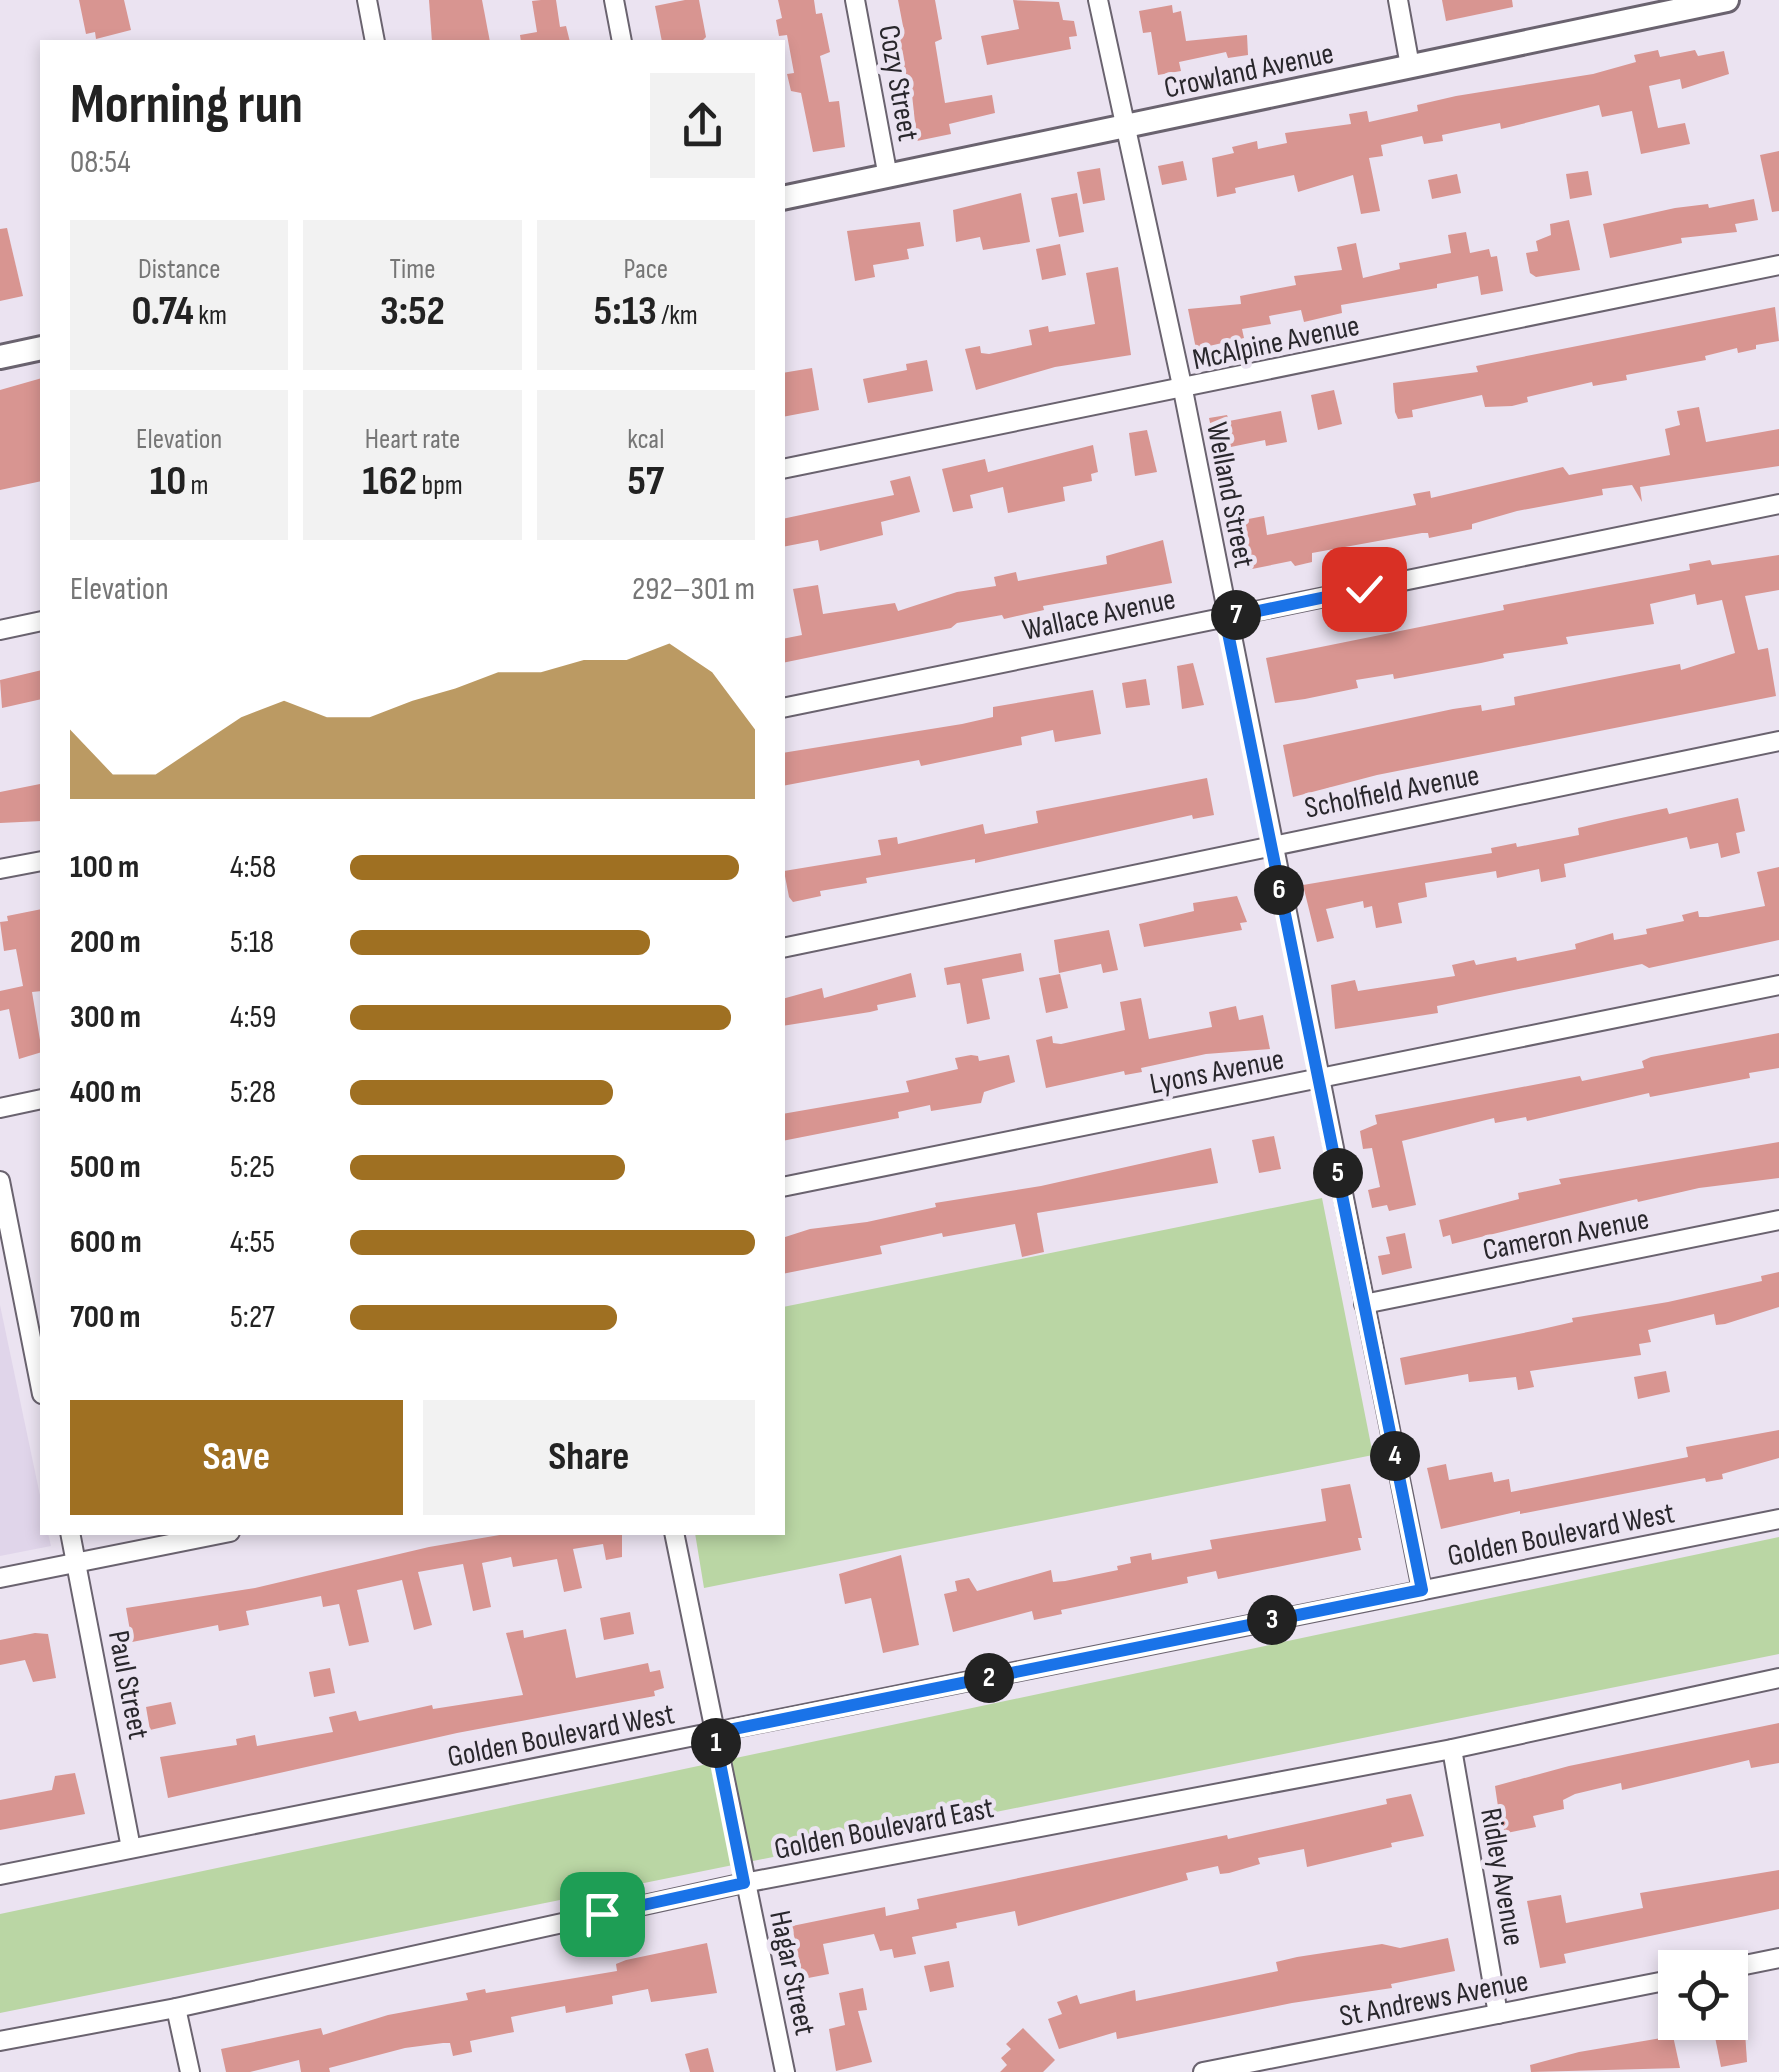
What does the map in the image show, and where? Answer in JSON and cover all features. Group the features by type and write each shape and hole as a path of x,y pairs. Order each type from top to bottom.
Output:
{"main road":[{"name":"Crowland Avenue","path":"785,197 1727,0"},
{"path":"0,357 40,348"}],"street":[{"path":"367,0 374,40"},
{"path":"614,0 622,40"},
{"name":"Cozy Street","path":"855,0 888,177"},
{"name":"Welland Street","path":"1098,0 1123,129 1183,390 1270,845 1422,1590"},
{"path":"1398,0 1410,66"},
{"name":"McAlpine Avenue","path":"785,469 1779,264"},
{"name":"Wallace Avenue","path":"785,707 1779,504"},
{"path":"0,630 40,621"},
{"name":"Scholfield Avenue","path":"785,947 1779,742"},
{"path":"0,869 40,861"},
{"name":"Lyons Avenue","path":"785,1187 1779,984"},
{"path":"0,1108 40,1099"},
{"path":"0,1180 37,1339 40,1372"},
{"name":"Cameron Avenue","path":"1364,1304 1779,1220"},
{"name":"Golden Boulevard West","path":"0,1875 1779,1519"},
{"name":"Paul Street","path":"71,1535 131,1848"},
{"path":"0,1578 215,1535"},
{"name":"Hagar Street","path":"675,1535 785,2072"},
{"name":"Golden Boulevard East","path":"0,2041 176,2008 744,1883 1452,1749 1779,1678"},
{"name":"Ridley Avenue","path":"1452,1749 1498,2014"},
{"path":"1748,1964 1779,1958"},
{"name":"St Andrews Avenue","path":"1202,2072 1658,1982"},
{"path":"176,2008 190,2072"}],"shaded area":[{"path":"0,1305 40,1495 40,1535 48,1535 51,1546 0,1556"}],"green space":[{"path":"1322,1198 1373,1455 704,1588 695,1535 785,1535 785,1307"},
{"path":"1779,1537 1779,1654 0,2013 0,1914"}],"building":[{"path":"79,0 124,0 131,30 96,39 95,32 86,34"},
{"path":"429,0 482,0 490,40 432,40"},
{"path":"556,0 560,27 566,26 570,40 521,40 520,35 537,32 532,1"},
{"path":"699,0 706,37 662,40 655,6"},
{"path":"778,0 814,0 816,14 822,13 830,52 820,56 829,102 839,101 845,147 813,152 801,93 791,91 787,74 794,73 787,35 779,36 776,20 782,18"},
{"path":"898,0 935,0 942,39 935,42 945,103 992,95 995,113 949,124 951,134 917,141 910,76 906,76 895,31 903,26"},
{"path":"1013,0 1059,2 1063,20 1074,21 1077,36 1069,37 1071,49 987,65 981,36 1019,29"},
{"path":"1442,0 1512,0 1513,7 1446,21"},
{"path":"1172,5 1173,13 1181,11 1186,41 1247,35 1248,55 1228,58 1226,52 1179,62 1181,71 1158,75 1151,32 1143,33 1139,11"},
{"path":"1658,50 1660,57 1695,50 1698,56 1724,51 1729,74 1682,89 1680,79 1649,86 1658,128 1685,123 1690,144 1641,154 1632,111 1602,117 1599,105 1501,129 1500,123 1442,135 1443,141 1424,144 1422,136 1381,145 1383,156 1369,158 1380,211 1361,214 1353,175 1298,192 1294,175 1235,188 1236,193 1217,197 1212,158 1234,153 1232,147 1257,141 1258,149 1287,143 1285,133 1351,124 1349,114 1367,111 1369,122 1418,111 1417,105 1456,96 1593,74 1636,62 1634,55"},
{"path":"1779,151 1779,211 1772,212 1760,155"},
{"path":"1183,161 1187,180 1162,185 1158,166"},
{"path":"1100,168 1105,200 1083,204 1077,172"},
{"path":"1588,171 1592,195 1570,199 1566,174"},
{"path":"1457,174 1461,193 1432,199 1428,180"},
{"path":"1021,193 1030,242 983,250 980,237 956,242 953,210"},
{"path":"1077,193 1084,232 1059,237 1051,198"},
{"path":"1754,199 1758,220 1735,224 1737,232 1681,238 1682,243 1610,258 1603,224 1675,208 1708,204 1709,208"},
{"path":"1569,220 1580,270 1536,277 1530,273 1526,253 1538,251 1536,241 1551,235 1550,224"},
{"path":"920,222 924,246 907,249 909,259 873,265 875,277 855,281 847,231"},
{"path":"7,228 23,296 0,301 0,229"},
{"path":"1466,232 1470,253 1489,249 1491,257 1497,256 1503,291 1481,295 1478,276 1437,284 1437,288 1341,305 1342,313 1304,322 1301,310 1269,316 1271,324 1242,329 1244,338 1196,349 1188,309 1241,304 1240,296 1296,285 1294,276 1342,270 1337,247 1356,243 1363,278 1400,269 1399,263 1451,253 1448,235"},
{"path":"1060,244 1066,275 1042,280 1036,249"},
{"path":"1118,267 1131,355 1055,367 976,390 965,349 980,346 981,353 989,354 1032,345 1029,330 1048,326 1049,332 1095,324 1086,273"},
{"path":"1775,307 1779,341 1756,345 1756,349 1738,353 1737,348 1705,356 1706,360 1626,375 1627,380 1593,386 1592,382 1527,397 1528,402 1512,406 1485,407 1482,395 1412,410 1413,417 1398,419 1395,412 1393,383 1478,372 1476,366"},
{"path":"927,360 933,391 868,403 863,379 907,370 906,364"},
{"path":"812,368 819,410 785,416 785,372"},
{"path":"40,379 40,481 0,490 0,390"},
{"path":"1334,390 1342,424 1318,430 1311,395"},
{"path":"1699,407 1706,442 1779,429 1779,466 1640,487 1642,502 1632,485 1602,489 1603,495 1517,511 1472,524 1472,529 1429,538 1428,533 1422,533 1312,553 1312,562 1295,566 1291,561 1247,570 1238,521 1264,516 1267,535 1416,505 1413,494 1430,491 1431,498 1563,467 1569,475 1670,455 1665,429 1680,425 1677,411"},
{"path":"1281,411 1287,442 1266,446 1265,440 1216,450 1209,418 1227,415 1229,421"},
{"path":"1147,430 1157,472 1135,476 1129,433"},
{"path":"1093,445 1098,472 1091,474 1092,481 1063,487 1065,501 1008,513 1003,487 970,495 973,508 953,512 942,469 985,459 988,472"},
{"path":"910,476 920,512 881,522 883,535 820,551 818,540 785,546 785,518 894,495 890,481"},
{"path":"1163,540 1172,583 1043,606 1044,610 1004,619 1002,615 957,623 951,628 785,662 785,638 802,635 793,589 818,585 823,614 895,603 898,611 957,592 996,586 994,577 1016,572 1018,581 1107,564 1106,556"},
{"path":"1779,555 1779,590 1745,596 1758,650 1768,648 1776,696 1377,775 1293,797 1283,745 1453,709 1481,705 1482,711 1515,705 1514,697 1680,664 1681,670 1735,653 1722,600 1697,605 1695,594 1650,604 1654,624 1566,637 1568,644 1503,654 1504,658 1481,663 1394,679 1393,674 1356,680 1358,688 1305,699 1275,703 1266,658 1504,610 1503,605 1690,570 1689,564 1710,560 1712,565"},
{"path":"1193,663 1204,705 1182,709 1177,666"},
{"path":"40,670 40,699 2,708 0,680"},
{"path":"1146,679 1150,705 1126,708 1122,683"},
{"path":"1093,690 1101,734 1055,742 1053,730 1021,737 1022,745 921,766 919,760 785,785 785,753 962,724 993,717 993,707"},
{"path":"1207,778 1214,815 1193,819 1192,815 975,863 975,859 866,878 867,883 820,891 821,896 793,902 789,897 785,871 881,855 878,840 897,837 898,844 983,824 985,834 1038,823 1036,811"},
{"path":"40,784 40,821 0,823 0,792"},
{"path":"1738,798 1745,831 1736,833 1740,853 1721,858 1718,843 1690,849 1687,837 1564,864 1566,877 1541,882 1539,869 1497,878 1496,871 1425,883 1427,897 1398,903 1402,923 1376,928 1372,906 1364,908 1363,901 1326,909 1334,938 1317,942 1303,885 1492,853 1491,848 1579,835 1578,828 1612,820 1667,808 1669,814"},
{"path":"1779,867 1779,940 1437,1006 1438,1013 1335,1029 1331,985 1355,980 1358,991 1455,976 1452,965 1474,960 1476,965 1516,957 1517,961 1576,949 1575,944 1613,933 1614,940 1647,934 1646,929 1684,921 1682,915 1698,911 1699,917 1708,917 1765,906 1757,872"},
{"path":"1237,896 1247,922 1240,923 1242,930 1144,947 1139,924 1194,911 1193,903"},
{"path":"40,909 40,991 32,992 40,1053 19,1059 9,1009 0,1011 0,991 23,986 16,949 4,951 0,922 8,921 7,916"},
{"path":"1109,930 1118,970 1103,973 1101,964 1059,973 1054,940"},
{"path":"1021,953 1024,971 982,979 990,1019 967,1024 960,983 947,985 944,968"},
{"path":"911,973 916,997 877,1005 878,1010 870,1012 785,1026 785,998 822,988 824,998"},
{"path":"1060,974 1068,1008 1046,1013 1039,978"},
{"path":"1141,998 1149,1039 1212,1027 1209,1012 1236,1006 1239,1020 1263,1015 1270,1049 1206,1054 1141,1068 1142,1072 1125,1075 1124,1071 1046,1088 1036,1040 1052,1036 1053,1043 1061,1044 1125,1030 1120,1002"},
{"path":"1779,1033 1779,1068 1749,1073 1750,1078 1650,1097 1649,1093 1527,1121 1526,1117 1495,1123 1494,1118 1402,1141 1416,1205 1389,1211 1387,1205 1372,1208 1368,1190 1380,1187 1372,1148 1363,1149 1360,1131 1377,1124 1375,1115 1580,1076 1582,1081 1644,1068 1642,1061 1651,1057"},
{"path":"971,1055 978,1056 979,1061 1009,1055 1015,1082 984,1092 981,1103 931,1111 930,1105 898,1112 899,1118 785,1140 785,1113 909,1092 906,1081 958,1069 955,1058"},
{"path":"1274,1136 1281,1169 1259,1173 1252,1140"},
{"path":"1779,1142 1779,1178 1699,1188 1638,1202 1637,1199 1452,1244 1450,1235 1443,1237 1439,1220 1519,1199 1518,1193 1561,1184 1559,1179"},
{"path":"1211,1148 1218,1183 1037,1213 1044,1252 1022,1257 1015,1224 880,1246 882,1254 785,1273 785,1237 810,1229 936,1207 935,1203 1041,1186"},
{"path":"1405,1233 1412,1268 1382,1275 1378,1256 1390,1254 1386,1237"},
{"path":"1779,1272 1779,1307 1725,1324 1716,1325 1714,1314 1648,1330 1651,1342 1639,1344 1641,1355 1530,1371 1534,1387 1518,1390 1516,1377 1469,1382 1468,1374 1405,1385 1400,1358 1573,1322 1572,1318 1762,1281 1761,1276"},
{"path":"1666,1371 1670,1392 1638,1399 1634,1377"},
{"path":"1779,1430 1779,1458 1722,1474 1723,1479 1706,1482 1705,1478 1441,1529 1427,1468 1446,1464 1449,1480 1492,1472 1494,1482 1509,1479 1511,1492 1688,1457 1686,1447"},
{"path":"1350,1484 1361,1550 1218,1579 1216,1571 1187,1577 1188,1583 1061,1610 1062,1614 1034,1620 1032,1611 953,1632 944,1594 957,1591 955,1581 969,1578 977,1591 1051,1570 1053,1582 1065,1581 1118,1570 1117,1566 1131,1563 1130,1557 1151,1553 1152,1560 1212,1549 1210,1540 1326,1521 1321,1489"},
{"path":"500,1535 622,1535 622,1557 606,1560 603,1544 573,1549 582,1588 564,1592 557,1559 513,1567 511,1557 482,1563 491,1607 473,1611 463,1564 418,1572 432,1625 414,1630 402,1580 357,1590 369,1642 349,1646 339,1604 323,1607 321,1596 246,1611 249,1625 219,1631 218,1625 132,1642 126,1608 255,1588 429,1547"},
{"path":"901,1555 919,1645 883,1653 871,1598 845,1604 839,1574"},
{"path":"630,1612 634,1634 604,1640 600,1618"},
{"path":"566,1629 576,1678 648,1663 650,1672 660,1670 664,1688 654,1691 655,1696 457,1733 168,1798 160,1757 237,1745 236,1739 255,1735 257,1746 333,1732 329,1717 356,1711 359,1721 432,1705 433,1709 523,1695 506,1633 523,1630 524,1638"},
{"path":"48,1634 56,1678 33,1682 25,1660 0,1665 0,1640"},
{"path":"330,1668 335,1693 314,1697 309,1672"},
{"path":"171,1702 176,1724 150,1730 146,1707"},
{"path":"1779,1723 1779,1763 1751,1768 1749,1760 1622,1790 1621,1783 1575,1794 1563,1800 1564,1809 1533,1816 1536,1827 1502,1834 1495,1786 1569,1766"},
{"path":"75,1773 85,1814 0,1830 0,1800 52,1790 55,1776"},
{"path":"1411,1794 1424,1836 1391,1843 1392,1847 1307,1867 1304,1849 1258,1858 1260,1864 1229,1873 1220,1874 1218,1866 1186,1873 1188,1880 1018,1926 1015,1911 956,1923 957,1928 912,1937 916,1954 894,1958 892,1949 880,1951 874,1934 823,1944 829,1974 803,1979 792,1926 885,1907 886,1916 919,1909 917,1899 1227,1835 1228,1839 1387,1804 1386,1799"},
{"path":"1779,1870 1779,1909 1564,1954 1566,1963 1540,1968 1527,1901 1561,1895 1566,1923 1643,1908 1640,1893"},
{"path":"1448,1938 1455,1971 1391,1984 1392,1988 1292,2003 1117,2039 1116,2032 1059,2049 1048,2019 1062,2014 1057,2002 1077,1995 1080,2004 1135,1990 1136,2001 1278,1971 1276,1962 1297,1957 1382,1944 1400,1948"},
{"path":"707,1943 717,1993 651,2002 648,1989 612,1996 613,2004 566,2013 565,2006 511,2017 514,2032 470,2041 472,2052 453,2056 450,2043 443,2043 405,2048 329,2068 330,2072 301,2072 299,2060 250,2072 226,2072 221,2049 321,2028 323,2035 388,2015 468,2000 466,1993 485,1989 486,1993 617,1971 616,1964 626,1960"},
{"path":"949,1961 954,1987 930,1992 924,1966"},
{"path":"863,1988 867,2010 858,2011 872,2062 836,2071 829,2029 845,2025 839,1993"},
{"path":"1023,2028 1055,2060 1043,2072 1000,2072 1007,2065 1001,2058 1011,2049 1006,2044"},
{"path":"1658,2039 1674,2040 1680,2068 1531,2072 1530,2065"},
{"path":"1716,2040 1746,2040 1747,2062 1721,2067"},
{"path":"708,2048 714,2072 690,2072 685,2054"}],"route":[{"path":"602,1914 744,1883 714,1733 1422,1590 1225,618 1364,589"}]}
